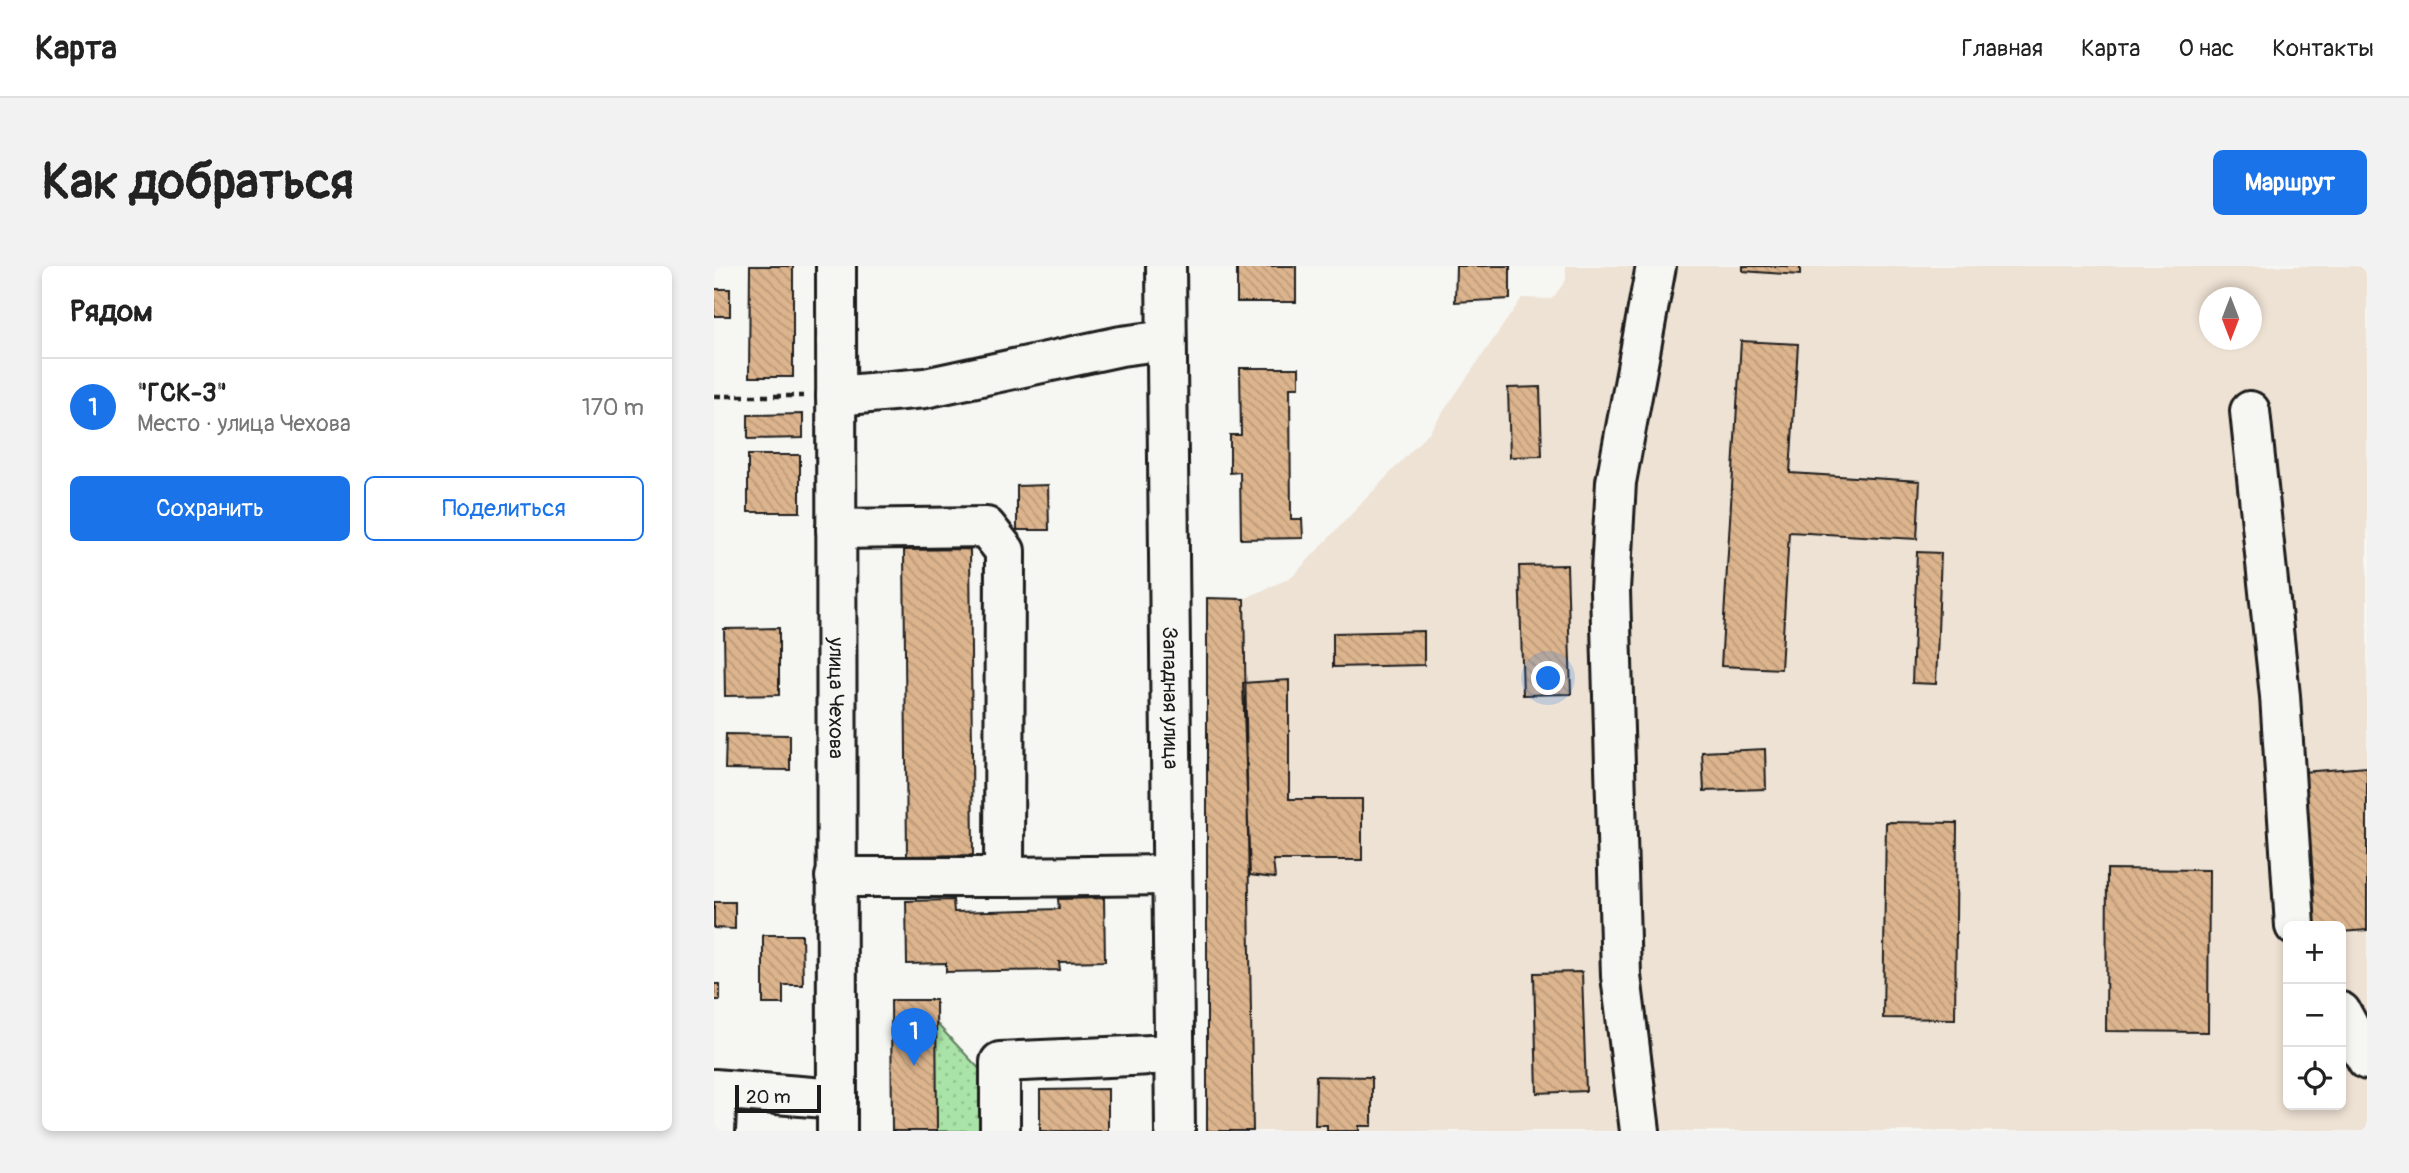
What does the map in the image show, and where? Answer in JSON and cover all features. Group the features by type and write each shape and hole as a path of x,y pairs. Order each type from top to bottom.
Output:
{"street":[{"name":"улица Чехова","path":"836,266 837,1115"},
{"name":"Западная улица","path":"1166,266 1170,875 1175,1131"},
{"path":"1640,1131 1621,976 1610,590 1616,482 1657,266"},
{"path":"836,396 925,388 1121,345 1166,340"},
{"path":"2250,411 2280,696 2295,921"},
{"path":"836,529 986,527 1004,551 1004,877"},
{"path":"835,877 1170,875"},
{"path":"2346,1022 2367,1060"},
{"path":"1000,1131 1000,1062 1173,1054"},
{"path":"715,1131 715,1090 837,1115"}],"path":[{"path":"714,396 836,396"}],"shaded area":[{"path":"1566,266 2367,266 2367,1131 1253,1131 1244,599 1292,577 1430,431 1522,298 1552,299 1566,280"}],"green space":[{"path":"935,1022 985,1075 986,1131 936,1131"}],"building":[{"path":"750,266 793,266 793,377 749,377"},
{"path":"1237,266 1296,266 1296,302 1237,302"},
{"path":"1456,266 1510,266 1510,299 1455,302"},
{"path":"1743,266 1800,266 1800,275 1743,271"},
{"path":"714,289 730,289 730,316 714,316"},
{"path":"1741,341 1798,344 1790,473 1920,481 1917,539 1789,532 1781,669 1721,666"},
{"path":"1240,368 1299,368 1299,387 1290,387 1291,519 1302,519 1303,538 1241,539 1240,472 1230,473 1230,435 1241,435"},
{"path":"1540,387 1542,456 1510,457 1508,388"},
{"path":"803,414 803,438 748,439 748,415"},
{"path":"748,455 800,455 800,512 748,512"},
{"path":"1048,485 1049,530 1017,530 1017,486"},
{"path":"970,549 973,855 907,856 904,550"},
{"path":"1917,552 1941,553 1936,684 1912,683"},
{"path":"1567,565 1571,694 1523,695 1519,566"},
{"path":"1207,598 1244,599 1253,1131 1207,1131"},
{"path":"779,628 779,695 725,696 724,629"},
{"path":"1424,631 1424,665 1333,667 1333,633"},
{"path":"1289,680 1289,799 1362,799 1362,860 1273,860 1275,878 1250,875 1243,683"},
{"path":"726,734 790,735 790,770 725,769"},
{"path":"1765,749 1766,789 1704,791 1702,752"},
{"path":"2367,767 2367,930 2346,932 2346,921 2313,921 2302,772"},
{"path":"1886,822 1957,823 1955,1019 1883,1018"},
{"path":"2107,869 2209,870 2208,1032 2106,1031"},
{"path":"1104,898 1105,961 1059,962 1060,970 946,972 946,963 907,964 906,901 953,900 954,912 1059,909 1058,899"},
{"path":"714,902 735,902 735,929 714,928"},
{"path":"763,935 802,935 803,985 783,985 783,1004 763,1004"},
{"path":"1582,972 1586,1091 1537,1093 1534,973"},
{"path":"714,984 720,984 720,1000 714,1000"},
{"path":"891,1000 936,1000 937,1131 892,1131"},
{"path":"1316,1076 1372,1077 1372,1126 1359,1126 1359,1131 1327,1131 1327,1125 1315,1125"},
{"path":"1108,1089 1108,1131 1040,1131 1040,1090"}],"place":[{"name":"\"ГСК-3\"","path":"914,1066"}]}
